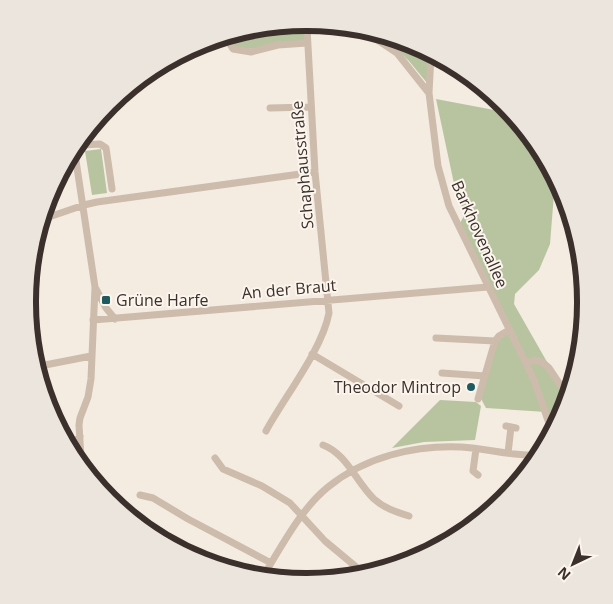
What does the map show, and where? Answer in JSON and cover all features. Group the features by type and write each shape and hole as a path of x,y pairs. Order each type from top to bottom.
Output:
{"street":[{"name":"Schaphausstraße","path":"266,430 312,354 327,323 329,313 315,172 307,31"},
{"path":"378,40 397,53 429,93"},
{"path":"229,42 233,49 251,52 278,45 307,42"},
{"name":"Barkhovenallee","path":"431,62 429,93 438,166 444,190 456,222 534,380 549,422"},
{"path":"270,108 311,106"},
{"path":"86,145 100,144 106,148 112,189"},
{"path":"75,162 84,205 95,287 91,380 88,397 80,418 81,452"},
{"path":"49,217 84,205 315,172"},
{"path":"95,287 106,308 115,318"},
{"name":"An der Braut","path":"94,320 488,287"},
{"path":"478,400 495,341 509,330"},
{"path":"436,338 495,341"},
{"path":"312,354 399,406"},
{"path":"43,365 91,356"},
{"path":"526,364 533,360 546,365 563,388"},
{"path":"442,373 485,376"},
{"path":"508,453 511,427"},
{"path":"75,443 81,439"},
{"path":"323,445 336,452 363,487 377,501 393,511 409,516"},
{"path":"267,570 302,516 327,488 351,470 374,460 413,450 450,447 530,455"},
{"path":"476,449 473,471 478,475"},
{"path":"215,458 223,469 262,486 290,503 325,541 358,568"},
{"path":"140,494 153,498 188,520 271,563"}],"green space":[{"path":"307,31 306,42 263,49 235,48 231,42 236,40 254,36"},
{"path":"393,46 429,61 427,83 409,61"},
{"path":"436,99 498,111 510,123 532,152 554,192 550,244 539,270 515,294 514,304 563,390 549,421 546,412 486,408 480,397 496,341 508,332 459,225 465,214 456,193"},
{"path":"101,149 107,193 92,195 85,151"},
{"path":"440,400 476,402 481,406 475,440 424,442 392,448"}],"place":[{"name":"Grüne Harfe","path":"106,300"},
{"name":"Theodor Mintrop","path":"471,387"}]}
